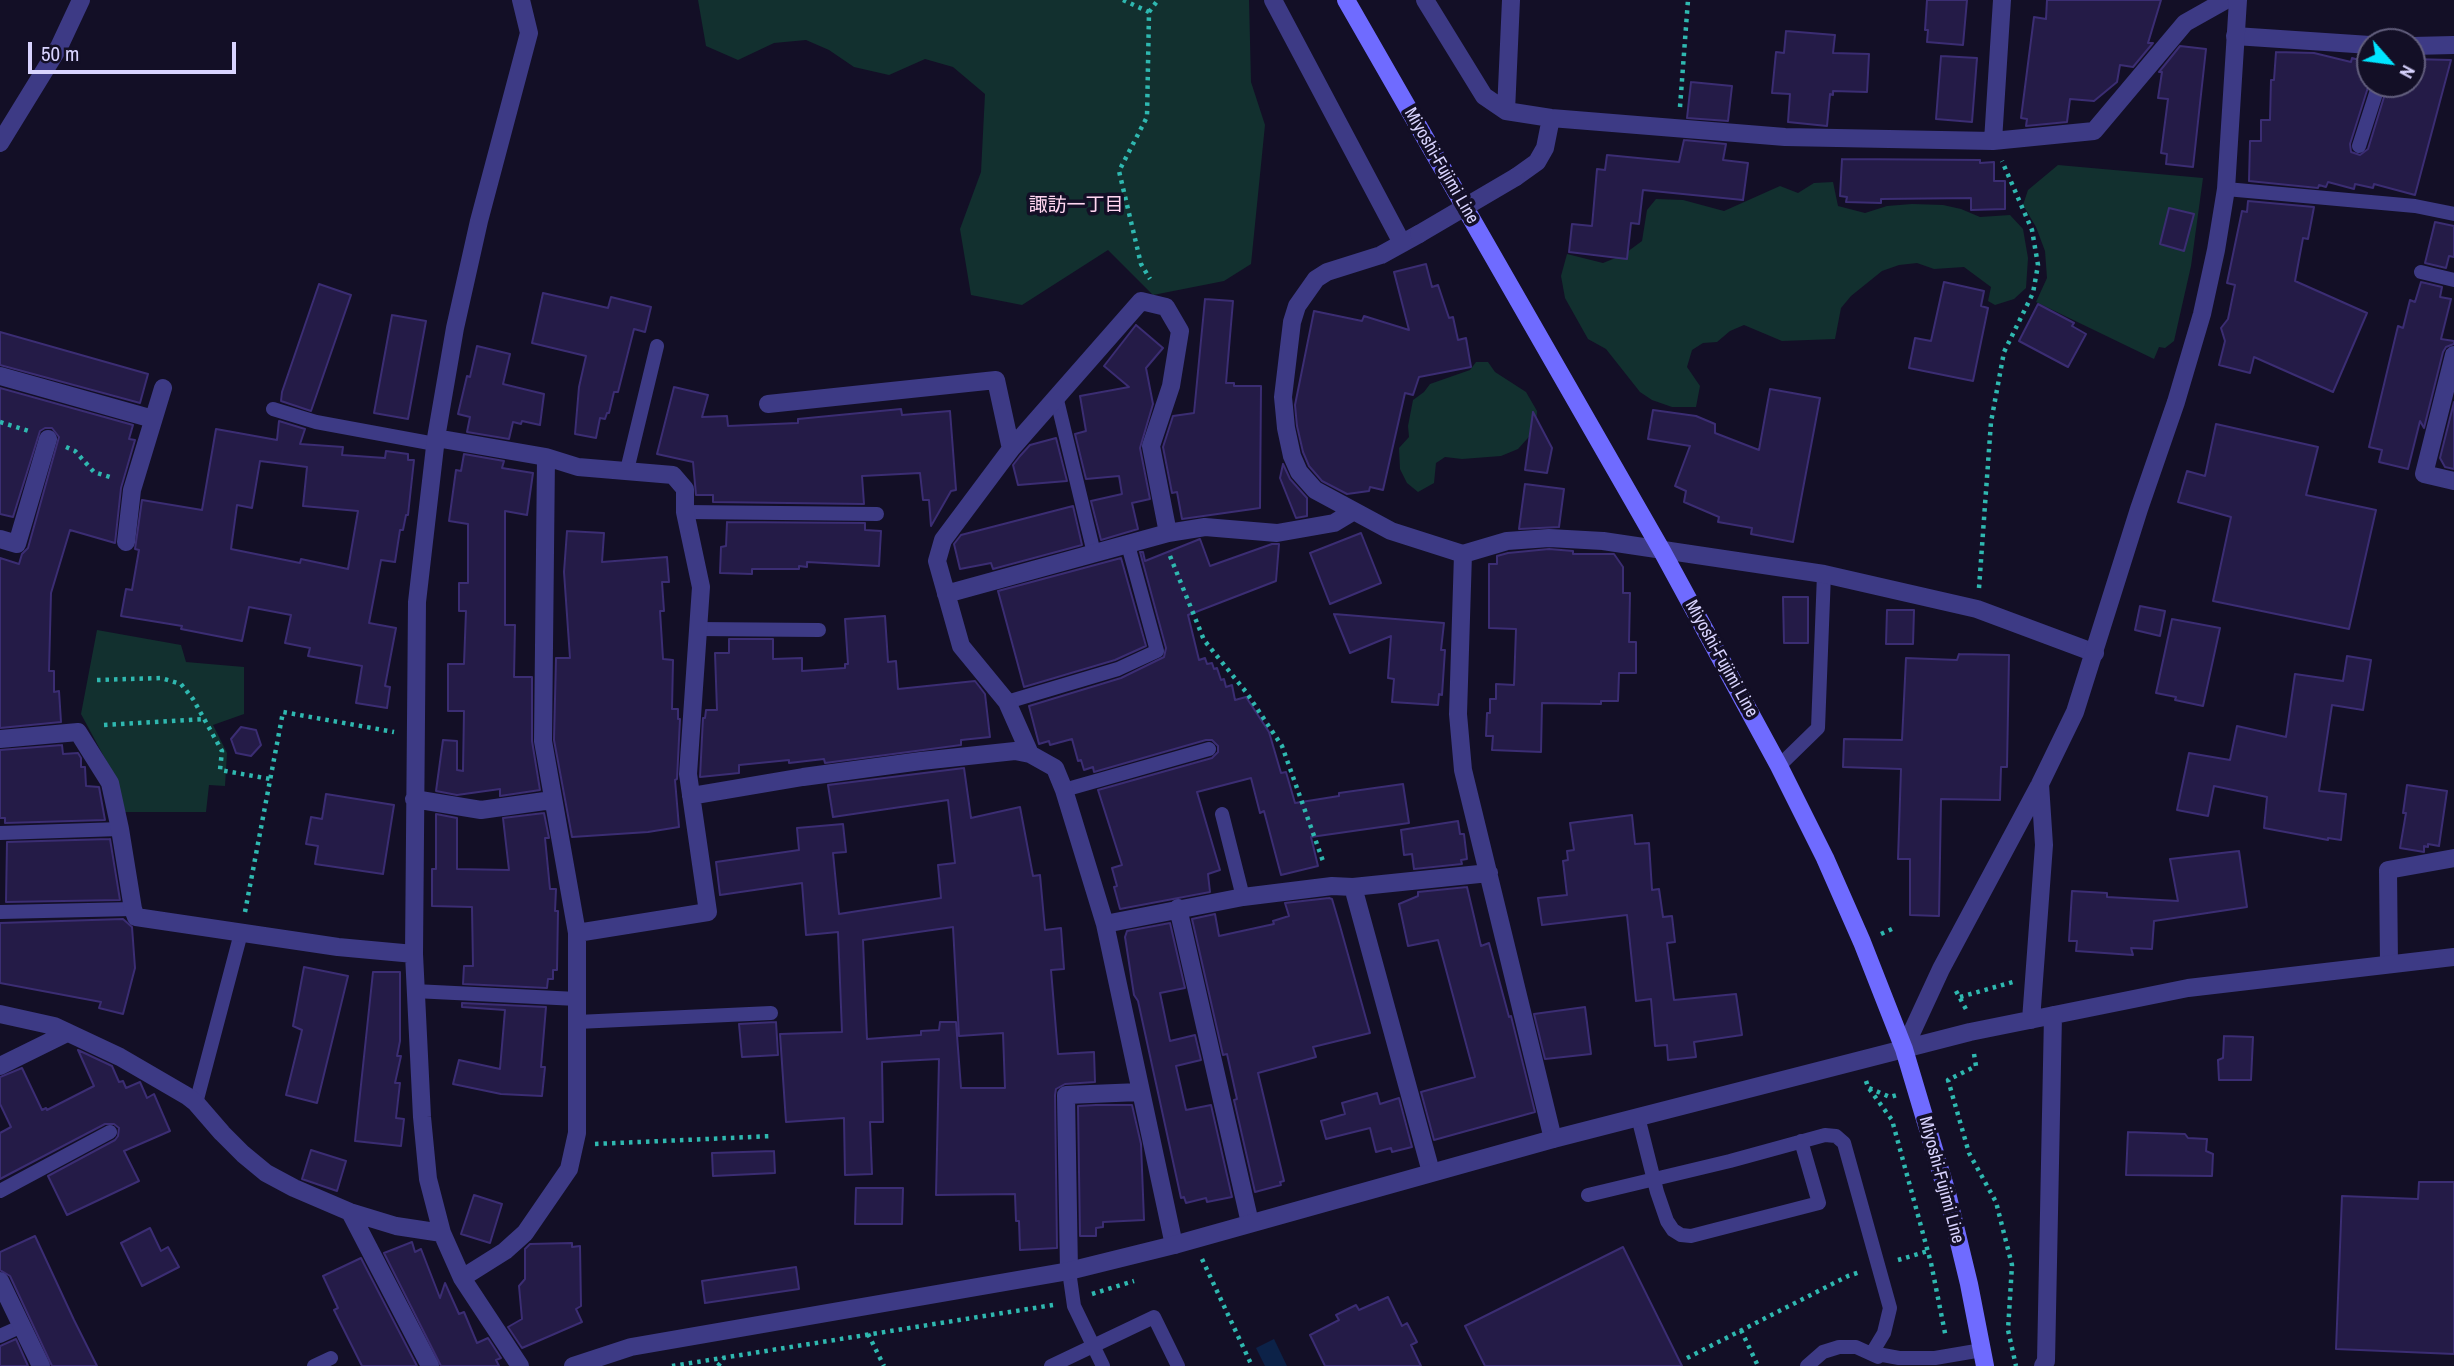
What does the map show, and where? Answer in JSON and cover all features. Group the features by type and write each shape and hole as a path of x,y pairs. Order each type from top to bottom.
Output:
{"main road":[{"name":"Miyoshi-Fujimi Line","path":"1346,0 1662,551 1779,766 1825,858 1863,942 1904,1048 1947,1193 1983,1362"}],"street":[{"path":"0,143 59,47 81,0"},
{"path":"520,1366 462,1278 442,1233 428,1179 414,991 414,735 417,602 436,441 455,328 478,220 529,33 521,0"},
{"path":"1273,0 1402,243"},
{"path":"1425,0 1484,96 1506,111 1551,118 1785,137 1993,141 2094,131 2185,23 2226,0"},
{"path":"1506,111 1511,0"},
{"path":"1993,141 2002,0"},
{"path":"1904,1048 1941,968 2040,784 2075,712 2095,653 2202,314 2216,250 2225,189 2238,0"},
{"path":"2235,36 2356,44"},
{"path":"2426,45 2454,44"},
{"path":"1551,118 1545,148 1537,162 1516,177 1381,255 1342,267 1316,279 1297,306 1292,322 1283,397 1286,428 1298,472 1315,490 1391,531 1463,554 1507,541 1549,538 1603,541 1824,574 1977,609 2095,653"},
{"path":"1030,754 1007,702 961,646 937,561 943,540 1011,449 1141,301 1167,307 1180,331 1171,386 1151,446 1165,534"},
{"path":"2454,355 2424,474 2454,481"},
{"path":"0,376 153,419"},
{"path":"768,404 996,380 1011,449"},
{"path":"126,542 132,490 163,388"},
{"path":"0,539 16,544 48,439"},
{"path":"436,441 546,457 578,467 673,475 685,489 685,512 701,587 688,774 708,912 577,933"},
{"path":"462,1278 505,1251 525,1233 569,1169 577,1133 577,933 543,741 546,457"},
{"path":"946,594 1165,534 1205,527 1277,533 1334,523 1354,511"},
{"path":"1463,554 1458,714 1463,770 1553,1139"},
{"path":"0,739 78,732 110,783 132,909 136,917 338,947 414,954"},
{"path":"691,796 803,777 1015,751 1030,754 1055,768 1105,924 1174,1245"},
{"path":"2031,1020 2044,845 2040,784"},
{"path":"414,799 481,810 552,800"},
{"path":"2389,964 2388,870 2454,858"},
{"path":"1105,924 1242,897 1332,886 1353,887 1489,873"},
{"path":"1353,887 1431,1172"},
{"path":"1178,908 1250,1223"},
{"path":"573,1366 631,1346 1069,1271 1174,1245 1553,1139 1904,1048 2053,1015 2188,988 2454,957"},
{"path":"0,1014 54,1026 120,1057 196,1103 222,1133 266,1173 312,1197 396,1226 442,1233"},
{"path":"2043,1366 2046,1361 2053,1015"},
{"path":"0,1066 67,1033"},
{"path":"1069,1271 1066,1095 1140,1092"},
{"path":"350,1212 430,1366"},
{"path":"0,1281 41,1366"}],"lane":[{"path":"2359,146 2374,98"},
{"path":"2225,189 2415,206 2454,214"},
{"path":"2421,272 2454,280"},
{"path":"627,470 657,346"},
{"path":"1056,396 1094,553"},
{"path":"273,409 316,422 436,441"},
{"path":"685,512 877,514"},
{"path":"1007,702 1118,669 1157,651 1128,545"},
{"path":"1779,766 1818,728 1824,574"},
{"path":"696,629 819,629"},
{"path":"1064,790 1209,749"},
{"path":"1222,814 1242,897"},
{"path":"0,833 120,829"},
{"path":"0,912 132,909"},
{"path":"196,1103 241,933"},
{"path":"414,991 577,999"},
{"path":"577,1022 771,1013"},
{"path":"1638,1117 1667,1221 1673,1230 1691,1236 1819,1203 1801,1141"},
{"path":"0,1191 110,1132"},
{"path":"1588,1195 1825,1135 1836,1136 1844,1143 1890,1308 1888,1322 1872,1353"},
{"path":"1069,1271 1073,1299 1103,1366"},
{"path":"1051,1366 1154,1317 1178,1366"},
{"path":"0,1336 22,1326"},
{"path":"1807,1366 1822,1352 1839,1347 1856,1347 1872,1353 1911,1359 1950,1356 1983,1362"},
{"path":"1872,1353 1887,1366"},
{"path":"314,1366 331,1358"}],"path":[{"path":"1123,0 1149,12"},
{"path":"1141,264 1118,171 1147,117 1149,12 1158,0"},
{"path":"1679,128 1688,0"},
{"path":"1977,609 1991,422 1999,375 2004,352 2033,293 2038,265 2032,230 1993,141"},
{"path":"1165,534 1204,640 1246,692 1282,746 1332,886"},
{"path":"97,680 162,678 181,684 193,699 222,751 220,771 270,779"},
{"path":"241,933 283,712 414,735"},
{"path":"104,726 204,719"},
{"path":"1960,997 2020,981"},
{"path":"1953,985 1967,1009"},
{"path":"1940,1082 1976,1066 1974,1052"},
{"path":"1948,1080 1969,1153 1996,1202 2012,1265 2008,1330 2016,1366"},
{"path":"1891,1097 1868,1087 1892,1120 1927,1251 1950,1356"},
{"path":"574,1145 773,1136"},
{"path":"1687,1358 1848,1276 1927,1251"},
{"path":"1189,1263 1201,1259 1252,1366"},
{"path":"672,1366 1049,1306 1142,1278"},
{"path":"1741,1330 1758,1366"},
{"path":"868,1334 884,1366"},
{"path":"718,1366 725,1357"}],"green space":[{"path":"698,0 1249,0 1251,82 1265,125 1251,264 1224,281 1153,295 1108,250 1022,305 971,295 960,229 981,172 985,94 953,67 925,59 889,75 854,67 829,50 806,40 774,43 738,60 706,46"},
{"path":"2058,165 2203,178 2191,266 2174,341 2165,348 2159,347 2154,359 2036,302 2047,278 2045,251 2036,227 2023,205 2028,190"},
{"path":"1833,182 1838,206 1865,213 1887,206 1912,204 1943,205 1980,217 2010,215 2023,229 2028,258 2026,288 2014,299 1995,305 1988,301 1991,287 1964,267 1934,269 1917,263 1882,271 1851,296 1841,308 1835,339 1782,341 1744,325 1730,331 1717,342 1703,343 1692,350 1687,367 1700,386 1696,407 1672,407 1652,400 1640,392 1606,349 1588,339 1565,298 1561,276 1567,254 1603,263 1623,255 1642,241 1647,210 1656,199 1683,200 1724,211 1780,186 1798,193 1814,183"},
{"path":"1476,362 1488,362 1495,372 1526,392 1537,411 1536,429 1518,449 1501,456 1462,459 1445,457 1436,463 1434,483 1418,492 1407,483 1400,469 1399,448 1409,437 1408,426 1413,400 1430,384 1470,370"},
{"path":"97,630 181,645 186,662 244,667 244,714 213,725 227,753 225,786 209,785 206,812 125,812 116,779 81,714"}],"water":[{"path":"1274,1339 1287,1366 1265,1366 1256,1348"}],"building":[{"path":"1927,0 1967,0 1963,45 1927,42"},
{"path":"2047,0 2161,0 2148,43 2153,43 2133,67 2120,65 2117,82 2094,101 2070,99 2067,122 2026,126 2027,119 2021,118 2034,17 2046,19"},
{"path":"1786,31 1835,35 1833,53 1869,54 1867,92 1833,91 1833,95 1830,94 1827,126 1788,122 1790,94 1772,93 1776,52 1784,53"},
{"path":"2180,46 2206,49 2193,167 2166,164 2167,154 2161,153 2168,99 2158,98 2162,72 2159,72"},
{"path":"2276,52 2314,53 2351,62 2352,58 2356,59 2356,98 2365,98 2350,144 2351,152 2360,155 2368,149 2384,98 2426,98 2426,59 2451,60 2415,195 2374,184 2373,188 2355,184 2354,189 2328,182 2326,187 2319,185 2318,188 2249,181 2250,141 2261,141 2261,120 2270,120 2271,80 2274,80"},
{"path":"1941,56 1977,58 1972,122 1936,119"},
{"path":"1691,82 1732,86 1728,121 1687,118"},
{"path":"1684,140 1726,144 1723,160 1748,163 1743,200 1643,190 1639,224 1631,223 1627,259 1569,252 1572,224 1592,226 1597,169 1605,170 1607,155 1679,162"},
{"path":"1842,159 1994,162 1994,181 2005,181 2005,209 1971,210 1971,198 1881,199 1881,203 1846,202 1847,197 1840,196"},
{"path":"2248,201 2314,207 2308,239 2303,238 2295,281 2367,313 2333,392 2254,357 2250,373 2219,365 2225,341 2221,328 2228,319 2235,285 2227,283 2242,211 2247,212"},
{"path":"2169,208 2194,214 2184,251 2160,244"},
{"path":"2435,222 2454,226 2454,257 2449,256 2446,268 2425,263"},
{"path":"1426,264 1432,287 1438,285 1449,318 1453,317 1458,340 1466,338 1471,367 1419,377 1413,395 1405,393 1383,490 1370,487 1369,491 1347,494 1322,481 1309,466 1297,426 1295,405 1314,311 1362,321 1364,316 1409,330 1394,272"},
{"path":"1944,282 1984,291 1981,306 1988,308 1973,381 1909,368 1915,338 1931,341"},
{"path":"2421,282 2442,287 2440,297 2451,299 2441,339 2454,341 2454,344 2446,347 2443,352 2424,428 2420,421 2408,469 2379,462 2382,450 2369,447 2398,326 2403,328 2410,300 2415,302"},
{"path":"319,284 351,295 311,411 281,401"},
{"path":"543,293 608,308 611,297 651,307 645,332 634,329 618,392 614,392 605,419 600,418 596,438 575,434 579,387 586,356 532,343"},
{"path":"1205,299 1233,301 1226,383 1234,383 1234,386 1261,386 1260,508 1182,519 1177,492 1172,493 1163,447 1173,416 1194,413"},
{"path":"2038,304 2074,323 2072,326 2086,334 2068,367 2019,341"},
{"path":"392,315 426,321 408,419 374,413"},
{"path":"1136,325 1163,348 1146,368 1153,404 1140,448 1150,499 1132,503 1138,529 1101,540 1091,501 1122,494 1119,476 1086,479 1075,434 1086,431 1080,396 1129,387 1104,366"},
{"path":"0,332 148,374 140,403 0,365"},
{"path":"477,346 510,354 503,384 544,394 540,425 513,422 509,439 467,432 470,417 458,414"},
{"path":"674,387 708,395 702,417 727,416 728,426 798,423 798,419 901,409 902,415 950,411 956,490 951,491 931,526 929,500 923,500 920,473 862,476 864,504 713,502 713,495 696,495 693,462 657,454"},
{"path":"0,388 133,425 129,439 135,440 121,488 115,543 70,530 51,593 49,671 54,671 54,692 59,691 61,722 0,728 0,558 19,564 22,554 28,548 59,437 52,428 40,431 13,517 0,514"},
{"path":"1770,389 1820,398 1793,542 1751,534 1752,528 1718,522 1719,517 1684,502 1686,491 1675,486 1690,446 1648,439 1653,410 1696,416 1715,424 1715,433 1759,450"},
{"path":"2454,402 2454,469 2445,467 2440,458"},
{"path":"1533,412 1552,448 1547,473 1525,470"},
{"path":"279,421 305,429 300,444 343,447 342,455 385,458 386,451 408,454 408,460 414,460 408,515 403,530 400,530 395,562 381,560 369,623 396,628 385,686 390,687 387,708 356,703 362,666 308,656 310,648 285,643 291,615 249,607 242,641 181,629 182,626 121,616 126,589 132,590 139,550 135,549 142,500 202,510 216,429 277,440","holes":["260,461 307,467 303,506 358,511 348,569 301,559 300,563 231,549 237,505 252,508"]},
{"path":"2216,424 2318,447 2306,495 2376,510 2349,629 2213,601 2231,517 2178,502 2187,471 2205,476"},
{"path":"1056,438 1067,481 1018,485 1013,465 1020,456 1030,445"},
{"path":"464,454 504,461 502,468 533,473 527,515 505,511 505,625 515,625 514,677 532,677 532,741 540,790 500,796 500,789 457,795 436,791 443,740 457,741 457,770 463,771 464,711 448,711 448,664 464,664 466,611 459,611 459,583 468,583 468,524 449,521 456,470 461,471"},
{"path":"1283,464 1290,479 1307,498 1307,516 1296,518 1280,478"},
{"path":"1525,484 1564,489 1559,527 1519,529"},
{"path":"1073,506 1082,545 993,569 991,563 960,569 954,544 961,535"},
{"path":"727,522 865,523 865,530 881,531 879,566 807,562 807,567 799,566 799,569 752,569 752,574 720,573 721,547 726,546"},
{"path":"567,531 604,533 602,562 667,557 669,582 662,582 664,611 660,611 663,659 673,660 672,709 678,709 680,719 675,780 679,827 572,837 554,740 556,658 570,658 564,572"},
{"path":"1361,533 1381,583 1330,604 1310,553"},
{"path":"1200,539 1210,566 1272,544 1279,544 1276,581 1188,615 1199,660 1205,658 1207,664 1212,663 1214,669 1217,668 1226,687 1232,685 1235,700 1246,697 1269,732 1281,773 1286,772 1295,803 1339,796 1339,793 1403,784 1409,823 1311,837 1318,866 1281,875 1264,811 1260,813 1251,778 1197,792 1220,870 1208,874 1210,892 1120,909 1112,868 1122,865 1098,790 1212,758 1218,752 1218,746 1212,740 1206,740 1094,772 1093,767 1084,770 1081,760 1078,761 1072,739 1050,745 1049,741 1039,744 1029,706 1121,678 1164,657 1166,648 1140,552 1143,552 1145,561"},
{"path":"1549,549 1573,551 1573,554 1614,554 1623,567 1623,593 1630,593 1629,642 1636,642 1636,673 1619,673 1618,701 1601,701 1601,704 1542,703 1541,752 1492,750 1493,736 1486,736 1487,713 1490,713 1490,699 1496,699 1496,684 1514,685 1516,629 1489,628 1489,564 1497,564 1497,556 1508,553"},
{"path":"1121,558 1146,646 1115,660 1024,687 998,591"},
{"path":"1783,597 1808,597 1808,643 1784,643"},
{"path":"2140,606 2165,611 2160,636 2135,630"},
{"path":"1887,610 1914,610 1913,644 1886,644"},
{"path":"1334,614 1444,623 1441,650 1445,650 1442,695 1439,694 1438,705 1392,702 1394,679 1388,678 1391,636 1350,653"},
{"path":"885,616 888,662 896,661 898,689 975,681 985,694 990,737 961,740 961,745 825,763 824,759 739,765 739,773 700,777 703,718 706,710 717,710 715,653 729,653 729,639 773,639 773,659 802,658 802,671 845,668 845,664 848,664 845,619"},
{"path":"2172,619 2220,628 2203,706 2156,693"},
{"path":"1959,654 2009,655 2007,767 2001,767 2000,800 1941,799 1939,916 1910,915 1910,859 1898,859 1901,769 1843,767 1844,739 1902,740 1906,658 1957,660"},
{"path":"2347,656 2371,660 2363,710 2332,705 2319,791 2346,794 2341,840 2264,828 2267,797 2214,786 2208,816 2177,810 2189,753 2230,760 2237,726 2286,737 2295,674 2343,681"},
{"path":"241,727 256,730 261,745 251,756 236,753 231,739"},
{"path":"62,745 63,754 78,753 81,758 81,767 85,767 86,786 99,787 105,820 5,823 5,818 0,818 0,750"},
{"path":"964,768 971,818 1020,807 1033,876 1040,875 1045,930 1061,928 1064,969 1051,970 1058,1054 1094,1052 1095,1082 1065,1084 1056,1089 1057,1248 1020,1250 1015,1194 936,1195 939,1059 882,1062 883,1122 870,1122 872,1174 845,1175 844,1118 786,1122 780,1034 842,1032 838,932 806,935 802,883 720,895 716,862 799,850 797,828 843,824 846,852 833,853 839,914 941,898 938,865 955,863 948,800 833,817 828,785","holes":["953,927 959,1036 1003,1033 1005,1088 961,1088 956,1022 940,1022 939,1030 921,1031 921,1035 867,1039 863,940"]},
{"path":"2407,785 2447,791 2439,846 2428,844 2428,847 2424,846 2424,852 2400,848"},
{"path":"326,794 394,805 383,874 315,864 318,846 306,844 311,817 322,819"},
{"path":"544,813 549,838 545,838 550,889 556,889 555,911 558,911 557,970 553,970 553,979 548,979 547,988 463,984 464,966 473,966 472,907 432,906 432,869 436,869 436,814 457,818 457,869 509,870 503,818"},
{"path":"1632,815 1635,844 1649,843 1652,890 1659,889 1663,917 1672,916 1675,942 1667,943 1674,1000 1736,994 1742,1035 1694,1042 1696,1057 1668,1060 1667,1045 1655,1046 1651,999 1636,1001 1627,915 1542,925 1538,898 1567,895 1563,861 1568,860 1567,851 1574,850 1570,823"},
{"path":"1458,821 1460,834 1464,834 1467,859 1461,860 1462,864 1414,869 1412,854 1404,855 1401,830"},
{"path":"110,839 120,900 6,902 7,842"},
{"path":"2239,851 2247,907 2154,921 2152,949 2131,948 2133,955 2076,951 2077,941 2069,941 2072,891 2107,893 2107,897 2178,901 2170,859"},
{"path":"1467,887 1481,946 1489,943 1535,1112 1434,1140 1421,1092 1475,1077 1438,940 1408,946 1399,904 1418,896 1418,892"},
{"path":"1332,899 1370,1033 1313,1047 1316,1057 1258,1073 1284,1181 1280,1182 1281,1185 1255,1192 1234,1100 1237,1099 1227,1054 1223,1055 1192,919 1215,914 1219,936 1274,924 1273,921 1289,916 1285,903"},
{"path":"123,919 132,927 135,968 123,1014 99,1008 101,1002 0,983 0,923"},
{"path":"1170,923 1185,988 1160,993 1170,1041 1195,1035 1201,1060 1176,1066 1186,1110 1211,1105 1232,1197 1207,1202 1206,1198 1186,1203 1184,1197 1181,1198 1138,1001 1134,995 1125,937 1127,931"},
{"path":"304,967 348,976 317,1103 286,1095 302,1030 293,1026"},
{"path":"373,972 400,972 400,1041 397,1056 401,1056 395,1083 400,1083 396,1118 404,1119 401,1146 355,1141"},
{"path":"462,1003 546,1007 541,1067 545,1067 542,1096 501,1094 453,1084 459,1060 500,1069 505,1010 462,1007"},
{"path":"1585,1007 1591,1054 1545,1059 1534,1014"},
{"path":"776,1022 778,1055 742,1057 739,1024"},
{"path":"2224,1036 2253,1037 2251,1080 2219,1080 2218,1060 2223,1058"},
{"path":"78,1050 112,1066 119,1082 123,1081 126,1088 140,1082 147,1098 154,1094 170,1131 124,1151 139,1181 67,1215 48,1176 115,1140 119,1128 114,1124 105,1124 0,1179 0,1133 11,1127 0,1104 0,1077 22,1068 42,1110 47,1110 94,1086"},
{"path":"1377,1093 1380,1104 1399,1098 1412,1147 1392,1152 1391,1148 1376,1152 1370,1128 1326,1139 1321,1121 1345,1114 1342,1103"},
{"path":"1132,1105 1141,1144 1144,1220 1103,1222 1103,1227 1096,1228 1096,1236 1080,1236 1078,1106"},
{"path":"2128,1132 2185,1134 2188,1138 2207,1139 2206,1151 2213,1154 2212,1176 2126,1175"},
{"path":"311,1150 346,1161 337,1191 302,1179"},
{"path":"774,1151 775,1173 713,1176 712,1153"},
{"path":"2419,1182 2454,1182 2454,1354 2336,1349 2342,1196 2418,1199"},
{"path":"856,1188 903,1188 902,1224 855,1224"},
{"path":"474,1195 502,1204 490,1243 461,1234"},
{"path":"150,1228 161,1251 168,1247 179,1267 142,1286 121,1243"},
{"path":"35,1236 97,1366 52,1366 10,1276 0,1270 0,1252"},
{"path":"412,1242 415,1252 421,1249 440,1298 445,1283 459,1314 464,1312 477,1343 488,1338 501,1358 496,1360 499,1366 441,1366 384,1253"},
{"path":"572,1243 572,1247 580,1246 581,1306 576,1309 582,1322 522,1348 508,1327 522,1319 519,1286 525,1279 525,1249 530,1244"},
{"path":"1623,1247 1682,1366 1485,1366 1465,1326"},
{"path":"361,1258 417,1366 362,1366 334,1310 338,1308 323,1276"},
{"path":"796,1267 799,1289 705,1303 702,1281"},
{"path":"1388,1297 1402,1326 1407,1323 1417,1342 1411,1345 1421,1366 1325,1366 1310,1335 1339,1320 1336,1315 1356,1305 1359,1310"},
{"path":"16,1339 28,1366 0,1366 0,1346"}],"district":[{"name":"諏訪一丁目","path":"1076,206"}]}
